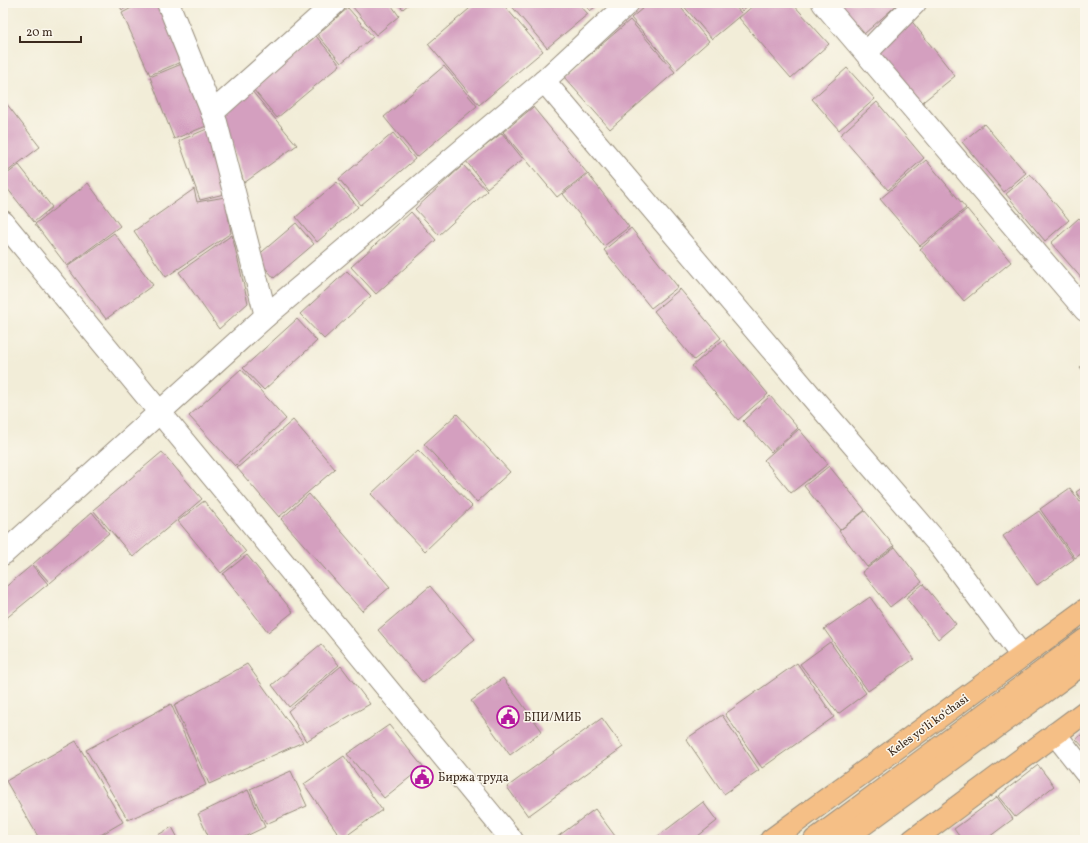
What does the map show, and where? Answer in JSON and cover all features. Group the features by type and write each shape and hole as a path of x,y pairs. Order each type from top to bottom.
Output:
{"main road":[{"name":"Keles yoʻli koʻchasi","path":"771,840 1085,610"},
{"name":"Keles yoʻli koʻchasi","path":"815,840 1085,640"},
{"path":"842,840 1085,662"},
{"path":"913,840 1085,712"}],"street":[{"path":"168,3 212,113 266,316"},
{"path":"212,113 335,3"},
{"path":"3,554 266,316 544,81 628,3"},
{"path":"823,3 1085,310"},
{"path":"866,53 915,3"},
{"path":"544,81 806,391 940,546 1022,656"},
{"path":"3,222 512,840"},
{"path":"1055,734 1085,772"}],"building":[{"path":"118,3 135,3 122,10"},
{"path":"141,3 159,3 183,61 150,75 122,13"},
{"path":"355,3 390,3 399,16 376,35 352,6"},
{"path":"397,3 410,3 403,9"},
{"path":"476,3 502,3 543,51 479,105 428,44"},
{"path":"509,3 578,3 588,14 547,48"},
{"path":"583,3 600,3 590,11"},
{"path":"649,3 677,3 709,41 676,70 631,18"},
{"path":"681,3 732,3 742,14 712,39"},
{"path":"735,3 751,3 742,11"},
{"path":"756,3 792,3 829,44 791,78 739,18"},
{"path":"836,3 899,3 864,34"},
{"path":"348,8 373,37 341,63 317,34"},
{"path":"910,19 955,76 919,105 874,48"},
{"path":"630,20 675,72 610,129 564,77"},
{"path":"316,36 340,65 277,118 253,89"},
{"path":"184,63 209,125 174,139 150,77"},
{"path":"444,66 477,106 417,157 384,117"},
{"path":"847,68 875,99 839,130 812,99"},
{"path":"251,90 297,145 244,183 222,114"},
{"path":"877,102 924,158 888,190 840,135"},
{"path":"6,103 40,147 3,175 3,106"},
{"path":"533,107 587,173 557,197 503,132"},
{"path":"984,124 1026,173 1004,192 962,142"},
{"path":"209,128 224,194 200,200 179,141"},
{"path":"393,133 415,159 361,205 339,179"},
{"path":"502,133 523,159 487,188 466,161"},
{"path":"926,160 966,208 920,246 880,199"},
{"path":"19,165 52,207 34,222 3,183 3,177"},
{"path":"463,165 487,191 439,235 415,209"},
{"path":"588,174 629,227 604,246 563,194"},
{"path":"1030,174 1069,220 1045,241 1006,194"},
{"path":"337,182 358,207 317,242 296,217"},
{"path":"88,183 120,226 67,266 35,224"},
{"path":"194,189 197,202 225,197 231,233 166,277 134,231"},
{"path":"967,209 1011,262 964,301 920,249"},
{"path":"411,212 436,240 376,294 351,267"},
{"path":"1079,218 1085,224 1085,279 1083,280 1051,243"},
{"path":"296,223 314,244 274,278 256,257"},
{"path":"631,228 678,287 651,308 604,250"},
{"path":"114,233 153,285 106,319 67,267"},
{"path":"232,235 248,303 219,329 179,272"},
{"path":"347,271 371,296 324,339 300,314"},
{"path":"680,289 721,338 694,360 654,311"},
{"path":"297,319 317,341 264,390 243,368"},
{"path":"723,340 768,394 738,420 692,366"},
{"path":"1085,363 1085,373 1080,367"},
{"path":"241,369 286,419 235,466 189,416"},
{"path":"770,396 798,428 771,452 743,421"},
{"path":"457,414 510,472 477,502 424,444"},
{"path":"293,420 335,469 279,517 237,468"},
{"path":"799,429 828,464 791,493 764,460"},
{"path":"418,450 472,506 425,551 371,494"},
{"path":"162,452 202,499 133,557 93,510"},
{"path":"829,466 865,510 840,530 804,486"},
{"path":"1085,486 1085,505 1076,492"},
{"path":"1070,488 1085,509 1085,551 1075,558 1040,509"},
{"path":"309,494 390,587 362,611 281,519"},
{"path":"204,501 246,552 221,573 178,521"},
{"path":"865,511 894,546 867,567 839,531"},
{"path":"1039,511 1074,559 1037,585 1003,536"},
{"path":"92,512 109,533 50,583 33,564"},
{"path":"895,547 922,582 890,607 862,572"},
{"path":"247,555 293,612 268,632 223,574"},
{"path":"32,565 48,584 4,620 3,589"},
{"path":"923,584 956,624 938,639 906,598"},
{"path":"430,586 475,639 423,683 378,630"},
{"path":"870,597 914,659 868,691 824,629"},
{"path":"3,621 7,627 3,630"},
{"path":"830,642 866,693 838,714 800,664"},
{"path":"321,644 339,665 289,707 272,685"},
{"path":"797,663 834,717 762,768 725,714"},
{"path":"247,664 303,742 209,784 174,705"},
{"path":"341,666 370,704 306,741 288,711"},
{"path":"503,678 542,731 510,755 471,701"},
{"path":"171,704 206,785 128,820 86,750"},
{"path":"722,715 759,770 724,794 686,739"},
{"path":"602,718 623,747 528,816 507,787"},
{"path":"389,725 423,767 384,798 347,754"},
{"path":"1085,732 1085,749 1076,739"},
{"path":"76,741 123,822 92,840 40,840 6,781"},
{"path":"344,756 382,810 342,839 304,784"},
{"path":"1038,765 1054,786 1015,817 998,796"},
{"path":"291,771 307,806 266,824 250,789"},
{"path":"248,790 265,827 238,840 210,840 198,814"},
{"path":"997,797 1013,819 985,840 962,840 954,829"},
{"path":"703,802 717,821 693,840 653,840"},
{"path":"595,809 618,840 553,840"},
{"path":"172,827 179,840 149,840"}],"place":[{"name":"БПИ/МИБ","path":"508,717"},
{"name":"Биржа труда","path":"422,777"}]}
